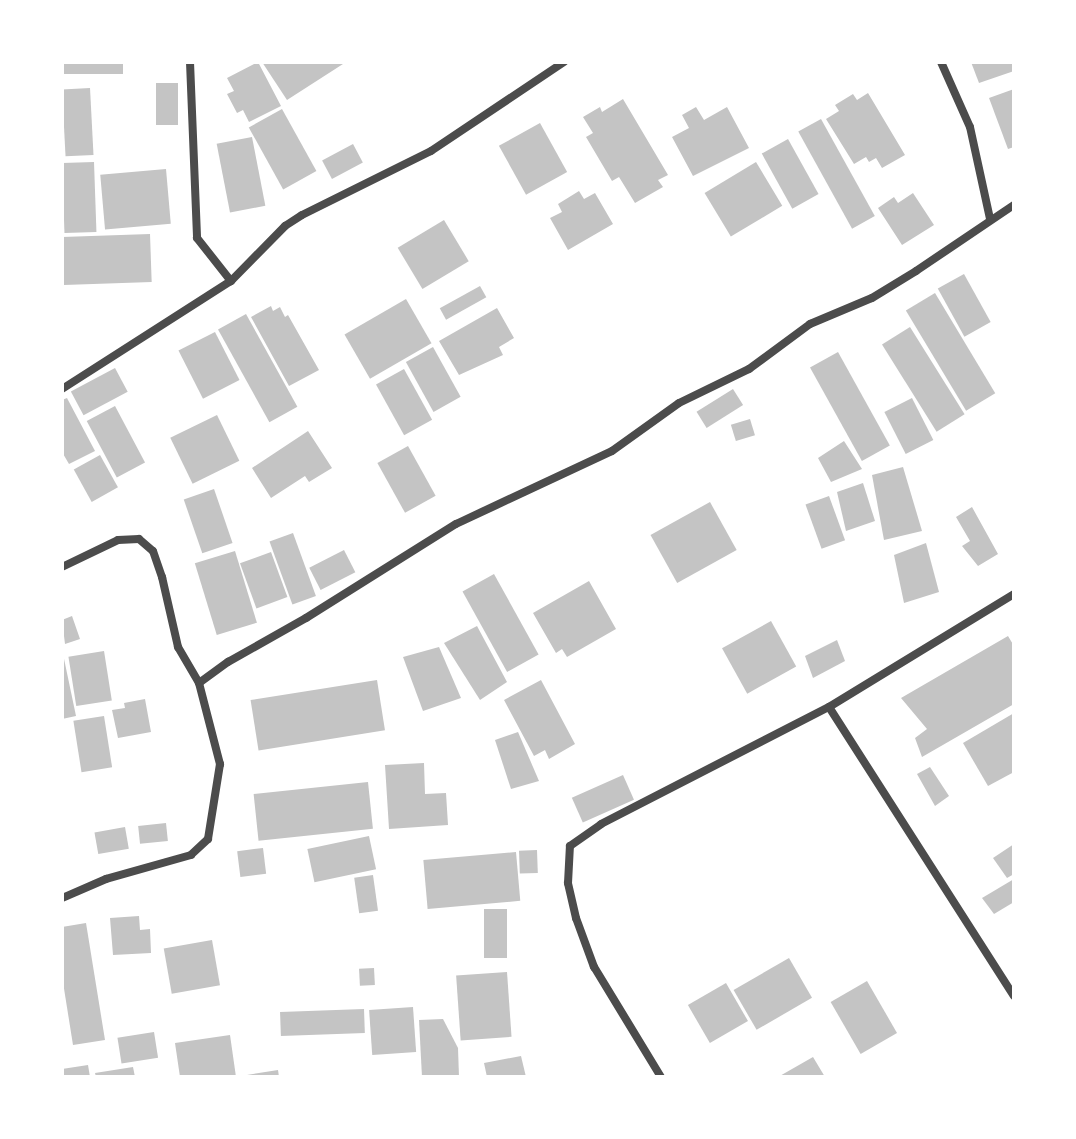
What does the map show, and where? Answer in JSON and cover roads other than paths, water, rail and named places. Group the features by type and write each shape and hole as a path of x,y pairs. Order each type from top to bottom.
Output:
{"street":[{"path":"190,62 197,238 231,281"},
{"path":"62,389 231,281 285,226 431,151 564,62"},
{"path":"941,62 970,127 990,219"},
{"path":"199,683 228,662 306,618 456,524 612,451 679,403 749,369 791,334 872,298 1014,205"},
{"path":"62,567 118,540 139,539 153,551 178,647 199,683 220,764 208,839 191,855 106,879 62,898"},
{"path":"661,1077 594,967 576,918 568,883 570,846 601,824 829,707 1014,594"},
{"path":"829,707 1014,996"}]}
